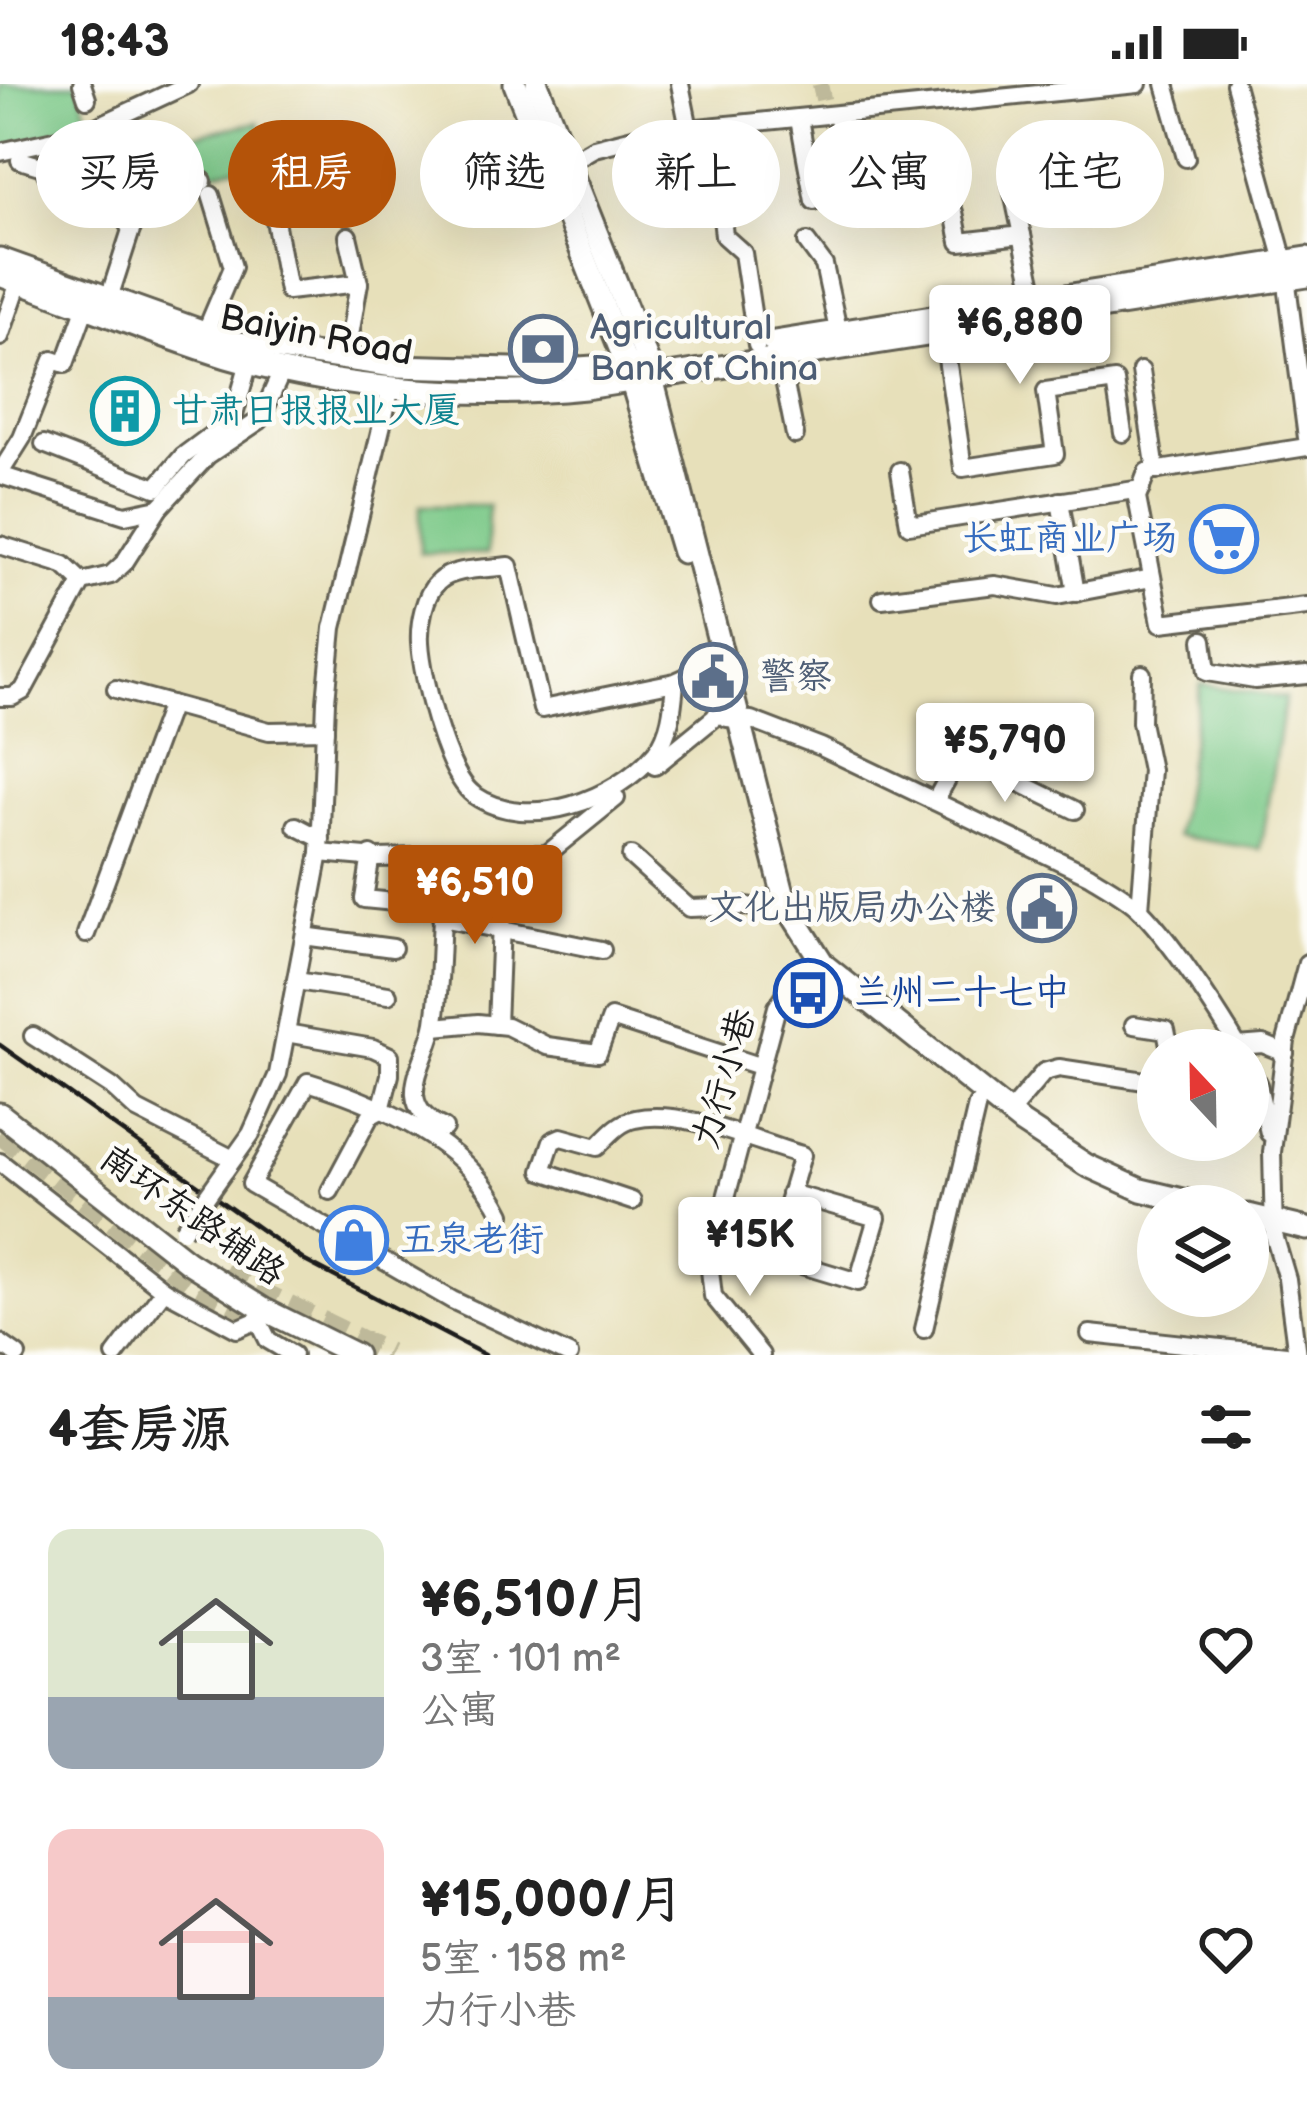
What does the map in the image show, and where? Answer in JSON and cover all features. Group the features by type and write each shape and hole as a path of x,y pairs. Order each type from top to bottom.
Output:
{"main road":[{"path":"515,84 535,120"},
{"path":"537,84 547,120"},
{"path":"584,228 639,371 730,714 774,912 813,962 976,1105 1080,1177 1137,1202"},
{"path":"639,371 943,331 1292,272 1307,258"},
{"name":"Baiyin Road","path":"0,259 232,342 394,366 639,371"},
{"path":"639,371 838,330 1036,301 1292,272"},
{"name":"Baiyin Road","path":"9,278 249,362 391,387 464,395 568,389 639,371"},
{"path":"639,371 786,905 813,962 1009,1113 1086,1166 1137,1188"},
{"name":"南环东路辅路","path":"0,1114 177,1238 260,1315 356,1355"},
{"path":"1269,1226 1307,1243"},
{"path":"1269,1228 1307,1229"}],"street":[{"path":"111,120 189,84"},
{"path":"680,84 687,120"},
{"path":"780,121 1138,84"},
{"path":"1165,84 1186,158"},
{"path":"1235,84 1292,272 1307,438"},
{"path":"829,113 832,120"},
{"path":"799,119 804,146"},
{"path":"0,152 36,144"},
{"path":"20,160 36,165"},
{"path":"204,189 232,267 205,332"},
{"path":"109,298 126,228"},
{"path":"276,228 288,291 359,283"},
{"path":"723,228 724,236 743,253 757,345"},
{"path":"957,228 960,242 1022,235"},
{"path":"1021,228 1036,301"},
{"path":"346,359 359,283 348,236"},
{"path":"807,242 824,265 838,330"},
{"path":"0,337 9,278"},
{"path":"86,306 65,364 53,360 22,438 0,474 125,515 159,508"},
{"path":"943,331 963,468 1055,454 1046,391 1115,381 1123,433"},
{"path":"779,355 795,435"},
{"path":"44,444 156,488 183,456 233,419 249,362"},
{"path":"0,697 23,691 82,582 111,575 159,508 208,455 260,420 283,369"},
{"path":"1142,371 1156,471"},
{"path":"177,1238 250,1134 278,1074 320,846 333,628 391,387"},
{"path":"1307,447 1147,472 1137,498 1161,623 1307,606"},
{"path":"900,471 909,525 1141,489"},
{"path":"1060,501 1076,593"},
{"path":"0,545 64,565 82,582"},
{"path":"675,682 673,715 658,750 594,801 542,810 496,806 475,796 458,780 447,752 420,642 424,608 444,577 509,566 542,709 675,682 717,663"},
{"path":"882,599 995,586 1057,596 1152,578"},
{"path":"1203,640 1207,672 1255,680 1307,675"},
{"path":"1140,909 1151,770 1142,722 1142,674"},
{"path":"116,689 269,731 325,730"},
{"path":"86,934 171,704"},
{"path":"296,826 320,846 371,856 547,854 714,718 730,714 820,747 1089,875 1140,909 1225,1029"},
{"path":"935,801 961,754 1075,810"},
{"path":"371,856 364,898 434,906 442,918 435,1027 418,1066 415,1088 428,1121 444,1128"},
{"path":"631,856 689,908 748,906 774,912"},
{"path":"496,1025 503,871"},
{"path":"442,918 602,950"},
{"path":"311,938 393,948"},
{"name":"力行小巷","path":"761,1355 723,1311 708,1279 709,1261 777,1007 813,962"},
{"path":"1297,1355 1274,1228 1272,1152 1286,1047 1307,964"},
{"path":"303,982 388,995"},
{"path":"435,1027 508,1026 547,1046 598,1053 611,1018 759,1066"},
{"path":"1134,1025 1160,1029"},
{"path":"286,1033 373,1048 390,1056 381,1110 370,1116 330,1191"},
{"path":"33,1036 112,1087 137,1110 229,1166"},
{"path":"1269,1045 1286,1047"},
{"path":"1009,1113 1044,1072 1059,1068 1137,1080"},
{"path":"502,1214 489,1187 472,1168 430,1137 381,1110 308,1082 251,1184 452,1300 569,1355"},
{"path":"923,1329 976,1105"},
{"path":"632,1201 542,1171 552,1141 561,1137 597,1147 621,1124 637,1118 684,1118 802,1155 790,1193 772,1256 858,1282 877,1218 790,1193"},
{"path":"1269,1142 1272,1152"},
{"path":"0,1162 164,1290 237,1329 260,1315 268,1340 293,1355"},
{"path":"115,1355 164,1290"},
{"path":"1090,1334 1286,1355"},
{"path":"0,1342 16,1355"}],"green space":[{"path":"0,84 78,84 87,113 75,120 36,120 36,141 0,150"},
{"path":"228,128 228,169 204,174 204,133"},
{"path":"420,505 488,505 487,554 420,553"},
{"path":"1201,684 1285,698 1260,849 1176,836"}],"tunnel":[{"path":"820,84 825,108"},
{"path":"0,1132 197,1286 271,1323"},
{"path":"223,1275 388,1355"}],"railway":[{"path":"0,1045 305,1261 485,1355"}],"place":[{"name":"Agricultural Bank of China","path":"543,349"},
{"name":"甘肃日报报业大厦","path":"125,411"},
{"name":"长虹商业广场","path":"1224,539"},
{"name":"警察","path":"713,677"},
{"name":"文化出版局办公楼","path":"1042,908"},
{"name":"兰州二十七中","path":"808,993"},
{"name":"五泉老街","path":"354,1240"}]}
